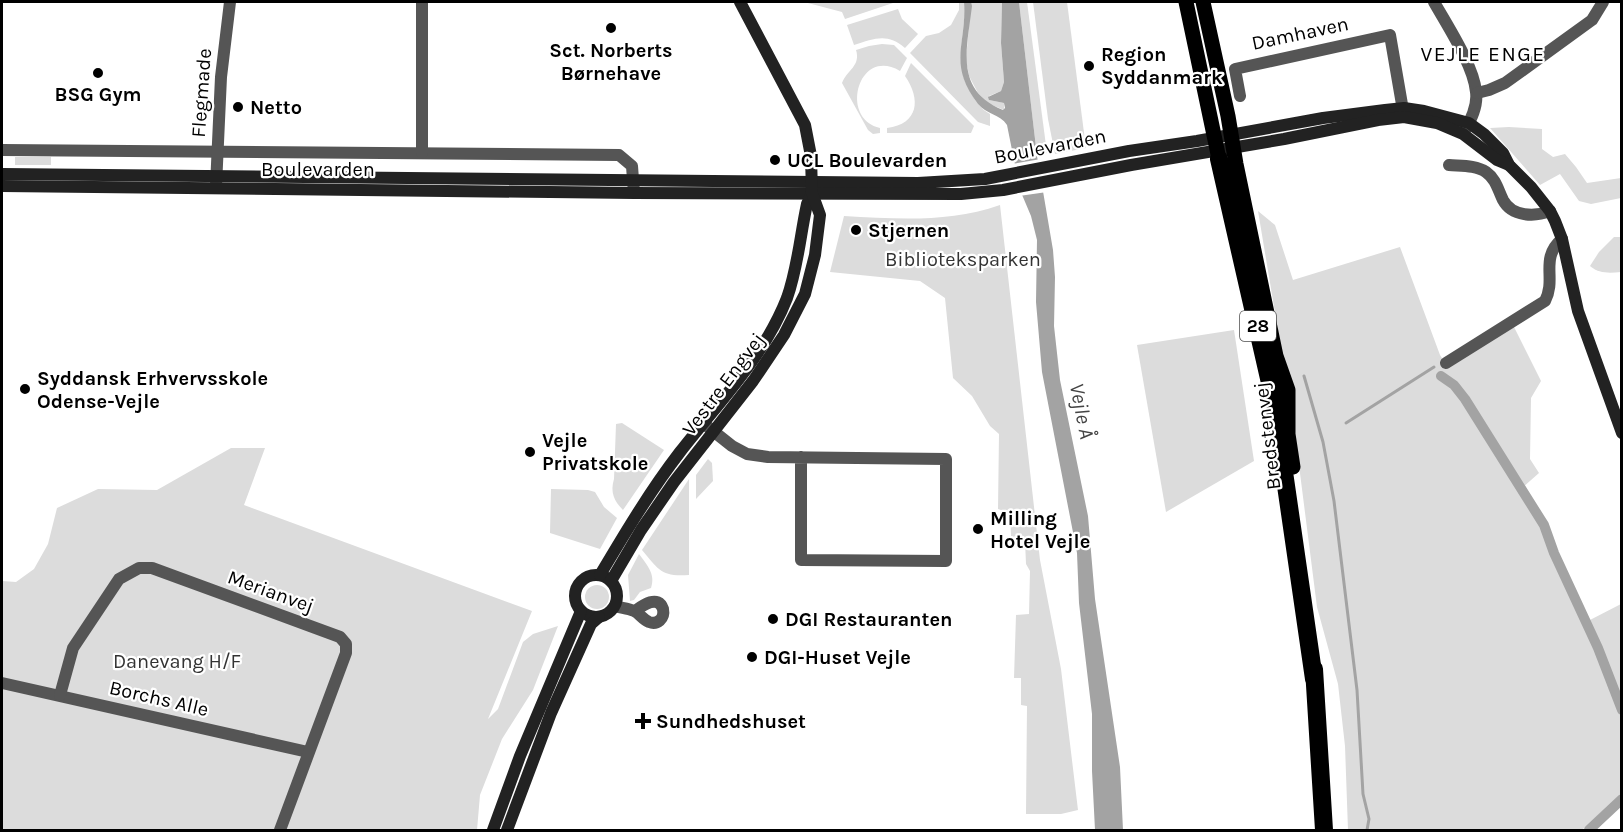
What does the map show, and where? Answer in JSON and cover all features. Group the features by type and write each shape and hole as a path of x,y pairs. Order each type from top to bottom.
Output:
{"highway":[{"name":"Bredstenvej","path":"1225,148 1273,396 1314,679"},
{"name":"Bredstenvej","path":"1293,467 1309,597 1324,831"}],"main road":[{"name":"Vestre Engvej","path":"606,578 674,482 709,427 753,381 800,307 809,279 820,215 812,187 812,156 805,125 740,2"},
{"name":"28","path":"1186,2 1225,148"},
{"name":"28","path":"1203,2 1225,148"},
{"name":"Boulevarden","path":"2,174 216,182 812,187 962,194 1049,182 1378,120 1404,113 1444,115 1466,129"},
{"path":"1466,129 1503,153 1509,165 1550,211 1562,239 1578,311 1622,433"},
{"name":"Boulevarden","path":"812,187 985,179 1129,151 1225,148"},
{"name":"Bredstenvej","path":"1225,148 1276,356 1288,390 1288,434 1293,467"},
{"name":"Boulevarden","path":"2,186 216,182"},
{"path":"507,831 551,713 591,624 599,617 608,614 615,606 617,596 606,578 584,578 577,587 576,602 581,611 589,616 599,617"},
{"path":"493,831 520,756 581,611"}],"street":[{"name":"Flegmade","path":"216,182 221,77 230,2"},
{"path":"422,2 422,153"},
{"path":"1434,2 1473,76 1477,93 1476,104 1466,129"},
{"path":"1477,93 1489,90 1514,76 1592,20 1603,2"},
{"name":"Damhaven","path":"1240,96 1235,69 1389,35 1404,113"},
{"name":"Boulevarden","path":"2,150 619,155 632,166 633,186"},
{"path":"1449,165 1476,168 1486,172 1494,179 1504,203 1512,210 1530,215 1550,211"},
{"path":"1446,363 1545,301 1549,293 1552,247 1562,239"},
{"path":"709,427 732,446 747,454 768,457 801,457 946,459 946,561 801,560 801,457"},
{"name":"Merianvej","path":"60,695 73,648 119,579 139,568 152,568 340,637 346,644 346,653 280,831"},
{"path":"615,606 635,611"},
{"name":"Borchs Alle","path":"2,683 308,752"}],"green space":[{"path":"804,2 896,2 845,19 842,12"},
{"path":"959,2 964,2 962,70 975,99 981,108 990,114 990,126 978,122 910,53 926,36 939,33 951,25 959,10"},
{"path":"971,2 1002,2 1001,43 1004,82 1001,91 989,96 989,100 1004,103 1004,110 987,103 978,93 969,76 966,60"},
{"path":"1019,2 1027,2 1047,153 1037,156"},
{"path":"1033,2 1067,2 1086,148 1055,154 1048,119"},
{"path":"898,9 902,19 918,34 905,48 893,40 881,38 854,45 847,25"},
{"path":"882,44 894,45 907,58 900,71 885,66 873,68 864,76 859,87 857,99 860,112 867,122 880,128 880,133 873,134 868,130 842,83 857,60 856,50"},
{"path":"911,63 974,126 971,133 887,133 887,128 898,126 906,121 914,109 913,93 905,76"},
{"path":"1490,128 1542,129 1542,149 1553,157 1565,154 1587,183 1621,178 1621,198 1591,204 1579,201 1560,174 1540,185"},
{"path":"15,157 51,157 51,165 15,165"},
{"name":"Biblioteksparken","path":"1000,205 1040,560 1061,669 1078,810 1061,814 1026,814 1027,706 1021,705 1021,678 1014,678 1016,615 1029,614 1030,571 1026,564 1025,541 1015,540 1011,536 1010,513 998,509 999,434 990,426 972,396 953,378 945,298 920,281 830,272 844,216 903,219 942,217 981,211"},
{"path":"1258,211 1275,225 1293,280 1400,247 1440,355 1447,366 1514,327 1541,381 1531,398 1530,459 1539,473 1523,487 1588,621 1621,604 1621,793 1582,830 1348,830 1345,746 1338,684 1317,607 1294,426"},
{"path":"1614,237 1621,237 1621,272 1593,269 1590,266 1599,252"},
{"path":"1234,330 1254,461 1166,512 1137,345"},
{"path":"622,423 664,450 623,510 615,500 612,488 616,424"},
{"name":"Danevang H/F","path":"231,448 265,448 244,505 532,611 488,719 498,709 523,642 533,634 558,626 533,690 502,739 480,795 477,830 2,830 2,581 16,582 34,569 48,544 57,508 98,489 157,490"},
{"path":"708,459 712,463 713,481 696,499 696,475"},
{"path":"689,479 689,575 672,575 661,571 642,550"},
{"path":"551,489 595,492 604,507 617,518 600,549 550,533"},
{"path":"639,554 650,570 652,583 651,588 640,592 634,600 630,601 628,575"},
{"path":"597,585 606,588 609,597 606,606 597,609 588,606 585,597 588,588"}],"shaded area":[{"path":"964,2 971,2 972,6 967,53 970,80 987,102 1003,110 1004,103 989,100 988,97 1001,91 1004,82 1001,43 1002,2 1019,2 1037,156 1053,250 1054,326 1060,380 1088,516 1095,599 1120,767 1123,830 1095,830 1092,714 1079,603 1077,553 1042,372 1036,302 1037,240 1031,216 1020,190 1007,125 1001,118 978,104 963,77 960,54"}],"pier":[{"path":"1041,159 1047,192 1019,196 1012,164"}],"waterway":[{"path":"1346,423 1434,367"},
{"path":"1304,376 1323,442 1334,501 1357,690 1363,794 1369,819 1367,830"},
{"path":"1441,376 1454,385 1465,399 1544,525 1554,553 1598,648 1622,710"},
{"path":"1589,830 1622,799"}],"place":[{"name":"Sct. Norberts Børnehave","path":"611,28"},
{"name":"Region Syddanmark","path":"1089,66"},
{"name":"BSG Gym","path":"98,73"},
{"name":"Netto","path":"238,107"},
{"name":"UCL Boulevarden","path":"775,160"},
{"name":"Stjernen","path":"856,230"},
{"name":"Syddansk Erhvervsskole Odense-Vejle","path":"25,389"},
{"name":"Vejle Privatskole","path":"530,452"},
{"name":"Milling Hotel Vejle","path":"978,529"},
{"name":"DGI Restauranten","path":"773,619"},
{"name":"DGI-Huset Vejle","path":"752,657"},
{"name":"Sundhedshuset","path":"643,721"}],"district":[{"name":"VEJLE ENGE","path":"1483,54"}],"water label":[{"name":"Vejle Å","path":"1082,411"}]}
